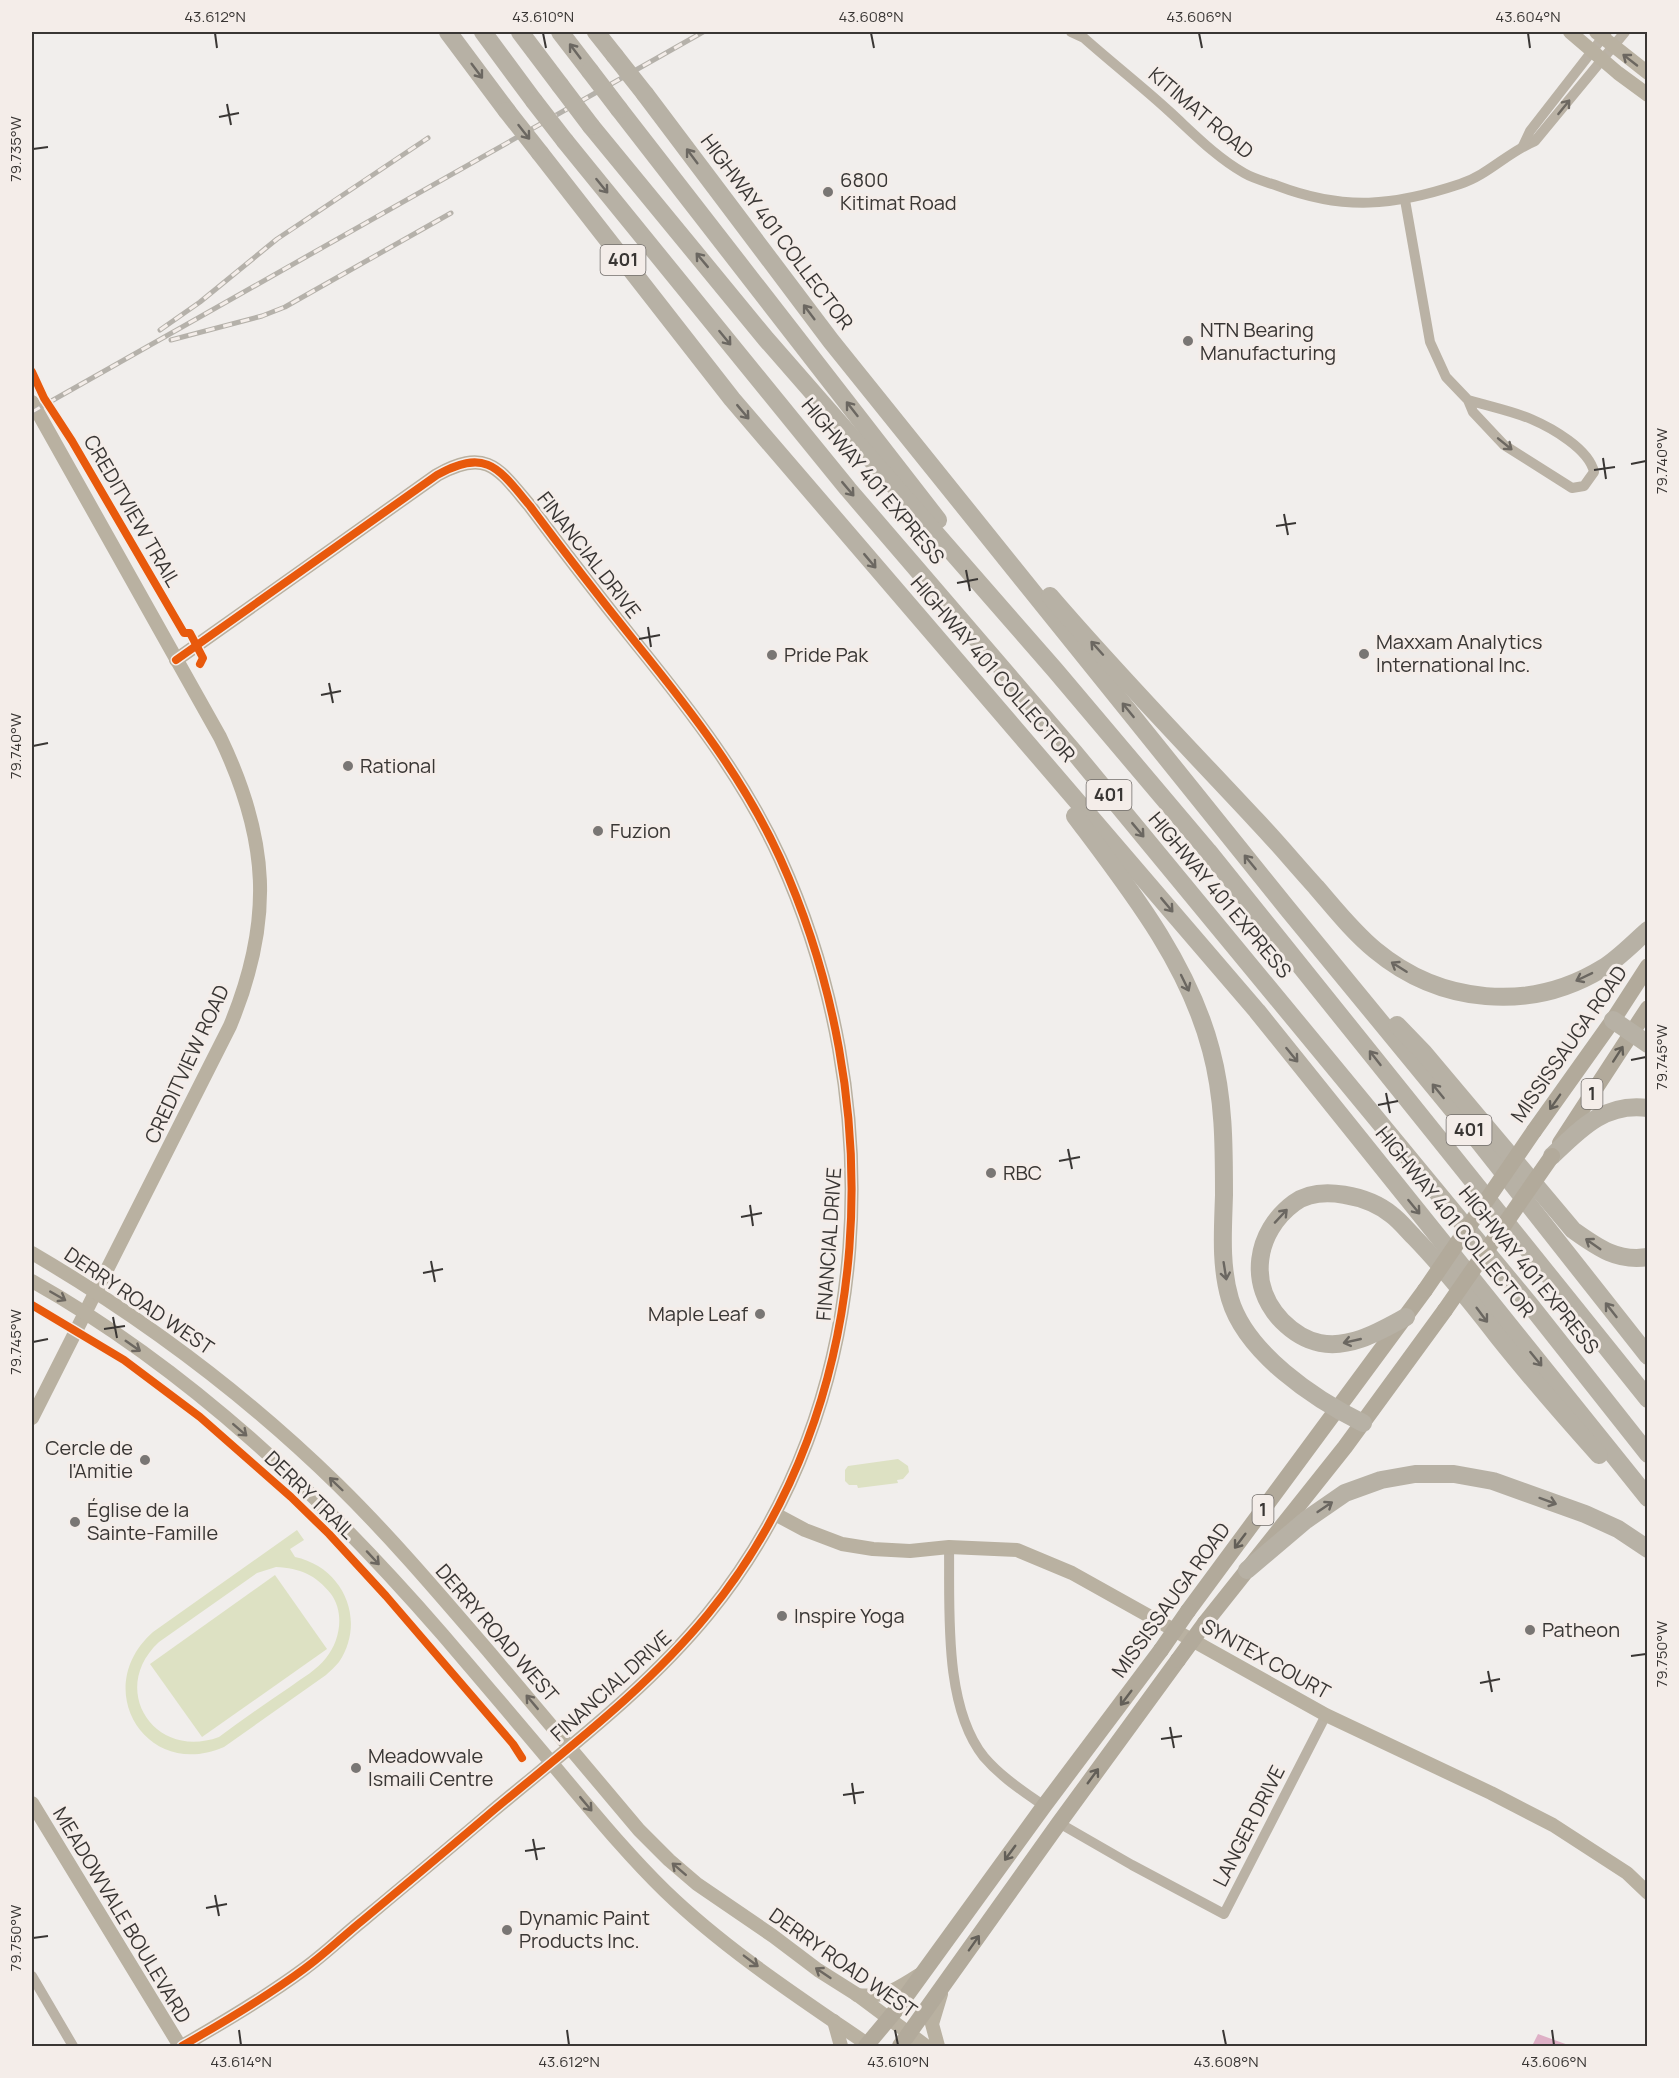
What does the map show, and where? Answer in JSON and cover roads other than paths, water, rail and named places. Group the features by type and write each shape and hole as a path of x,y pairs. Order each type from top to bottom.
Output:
{"highway":[{"name":"HIGHWAY 401 COLLECTOR","path":"448,32 732,399 1257,1011 1647,1498"},
{"name":"HIGHWAY 401 EXPRESS","path":"483,32 565,141 848,489 1074,752 1470,1233 1647,1454"},
{"name":"HIGHWAY 401 EXPRESS","path":"520,32 591,126 766,339 1055,670 1208,850 1647,1399"},
{"path":"560,32 1055,670"},
{"name":"HIGHWAY 401 COLLECTOR","path":"596,32 831,341 1287,908 1480,1143 1647,1356"},
{"path":"831,341 1053,600 1258,822 1342,918 1374,949 1395,965 1439,987 1470,995 1516,998 1562,988 1587,976 1621,954 1647,930"},
{"path":"964,671 1115,867 1167,948 1202,1020 1219,1084 1223,1116 1223,1255 1230,1299 1248,1336 1281,1369 1337,1410 1363,1423"},
{"path":"1287,908 1424,1053 1573,1230 1601,1250 1633,1260 1647,1257"},
{"path":"1613,1020 1647,1044"},
{"path":"1552,1156 1584,1126 1612,1110 1647,1108"},
{"path":"1406,1317 1370,1336 1347,1343 1320,1343 1294,1334 1273,1312 1261,1286 1259,1260 1268,1231 1296,1202 1327,1192 1363,1199 1391,1214 1425,1248 1474,1305 1499,1338 1647,1512"},
{"path":"1247,1570 1306,1520 1345,1493 1381,1480 1415,1474 1454,1474 1493,1481 1585,1514 1618,1529 1647,1549"}],"main road":[{"path":"1569,32 1647,95"},
{"path":"1605,37 1647,73"},
{"name":"CREDITVIEW ROAD","path":"32,402 220,737 247,800 256,838 260,879 257,937 242,998 85,1312"},
{"name":"FINANCIAL DRIVE","path":"176,660 437,476 468,462 484,464 499,470 709,736 763,824 801,908 829,996 849,1113 851,1214 846,1282 838,1340 810,1434 775,1514 712,1610 653,1675 421,1874 309,1965 261,2000 181,2046"},
{"name":"MISSISSAUGA ROAD","path":"868,2046 1406,1317 1613,1020 1647,966"},
{"name":"MISSISSAUGA ROAD","path":"905,2040 1205,1623 1363,1423 1445,1310 1552,1156 1647,1008"},
{"name":"DERRY ROAD WEST","path":"32,1253 95,1291 181,1351 236,1393 338,1485 414,1566 639,1830 669,1860 697,1884 818,1970 856,1994 888,2019 905,2040 926,2046"},
{"name":"DERRY ROAD WEST","path":"32,1281 85,1312 195,1392 303,1486 434,1625 621,1846 664,1891 704,1926 787,1989 868,2046"},
{"path":"32,1418 85,1312"},
{"name":"SYNTEX COURT","path":"775,1514 805,1530 842,1544 873,1550 910,1551 949,1547 1017,1550 1072,1573 1326,1715 1553,1825 1627,1873 1647,1893"},
{"name":"MEADOWVALE BOULEVARD","path":"34,1811 181,2046"},
{"path":"856,1994 873,1997 888,1994 921,1974"},
{"path":"938,2046 932,2024 937,2003 950,1976"},
{"path":"834,2021 841,2046"}],"street":[{"name":"KITIMAT ROAD","path":"1071,32 1084,39 1203,143 1246,174 1291,191 1330,202 1376,204 1405,200 1463,183 1535,141 1597,55 1605,37 1625,32"},
{"path":"1405,200 1430,342 1446,377 1468,400 1473,412 1504,445 1572,488 1584,486 1594,472 1592,464 1578,448 1552,431 1531,419 1468,400"},
{"path":"949,1547 951,1662 959,1702 967,1726 982,1755 993,1767 1014,1786 1044,1806"},
{"name":"LANGER DRIVE","path":"1059,1823 1131,1865 1224,1914 1326,1715"},
{"path":"32,1976 73,2046"}],"railway":[{"path":"32,412 703,32"},
{"path":"160,330 200,302 277,239 428,138"},
{"path":"171,340 262,316 285,307 451,213"}],"place":[{"name":"6800 Kitimat Road","path":"828,192"},
{"name":"NTN Bearing Manufacturing","path":"1188,341"},
{"name":"Maxxam Analytics International Inc.","path":"1364,654"},
{"name":"Pride Pak","path":"772,655"},
{"name":"Rational","path":"348,766"},
{"name":"Fuzion","path":"598,831"},
{"name":"RBC","path":"991,1173"},
{"name":"Maple Leaf","path":"760,1314"},
{"name":"Cercle de l'Amitie","path":"145,1460"},
{"name":"Église de la Sainte-Famille","path":"75,1522"},
{"name":"Inspire Yoga","path":"782,1616"},
{"name":"Patheon","path":"1530,1630"},
{"name":"Meadowvale Ismaili Centre","path":"356,1768"},
{"name":"Dynamic Paint Products Inc.","path":"507,1930"}]}
